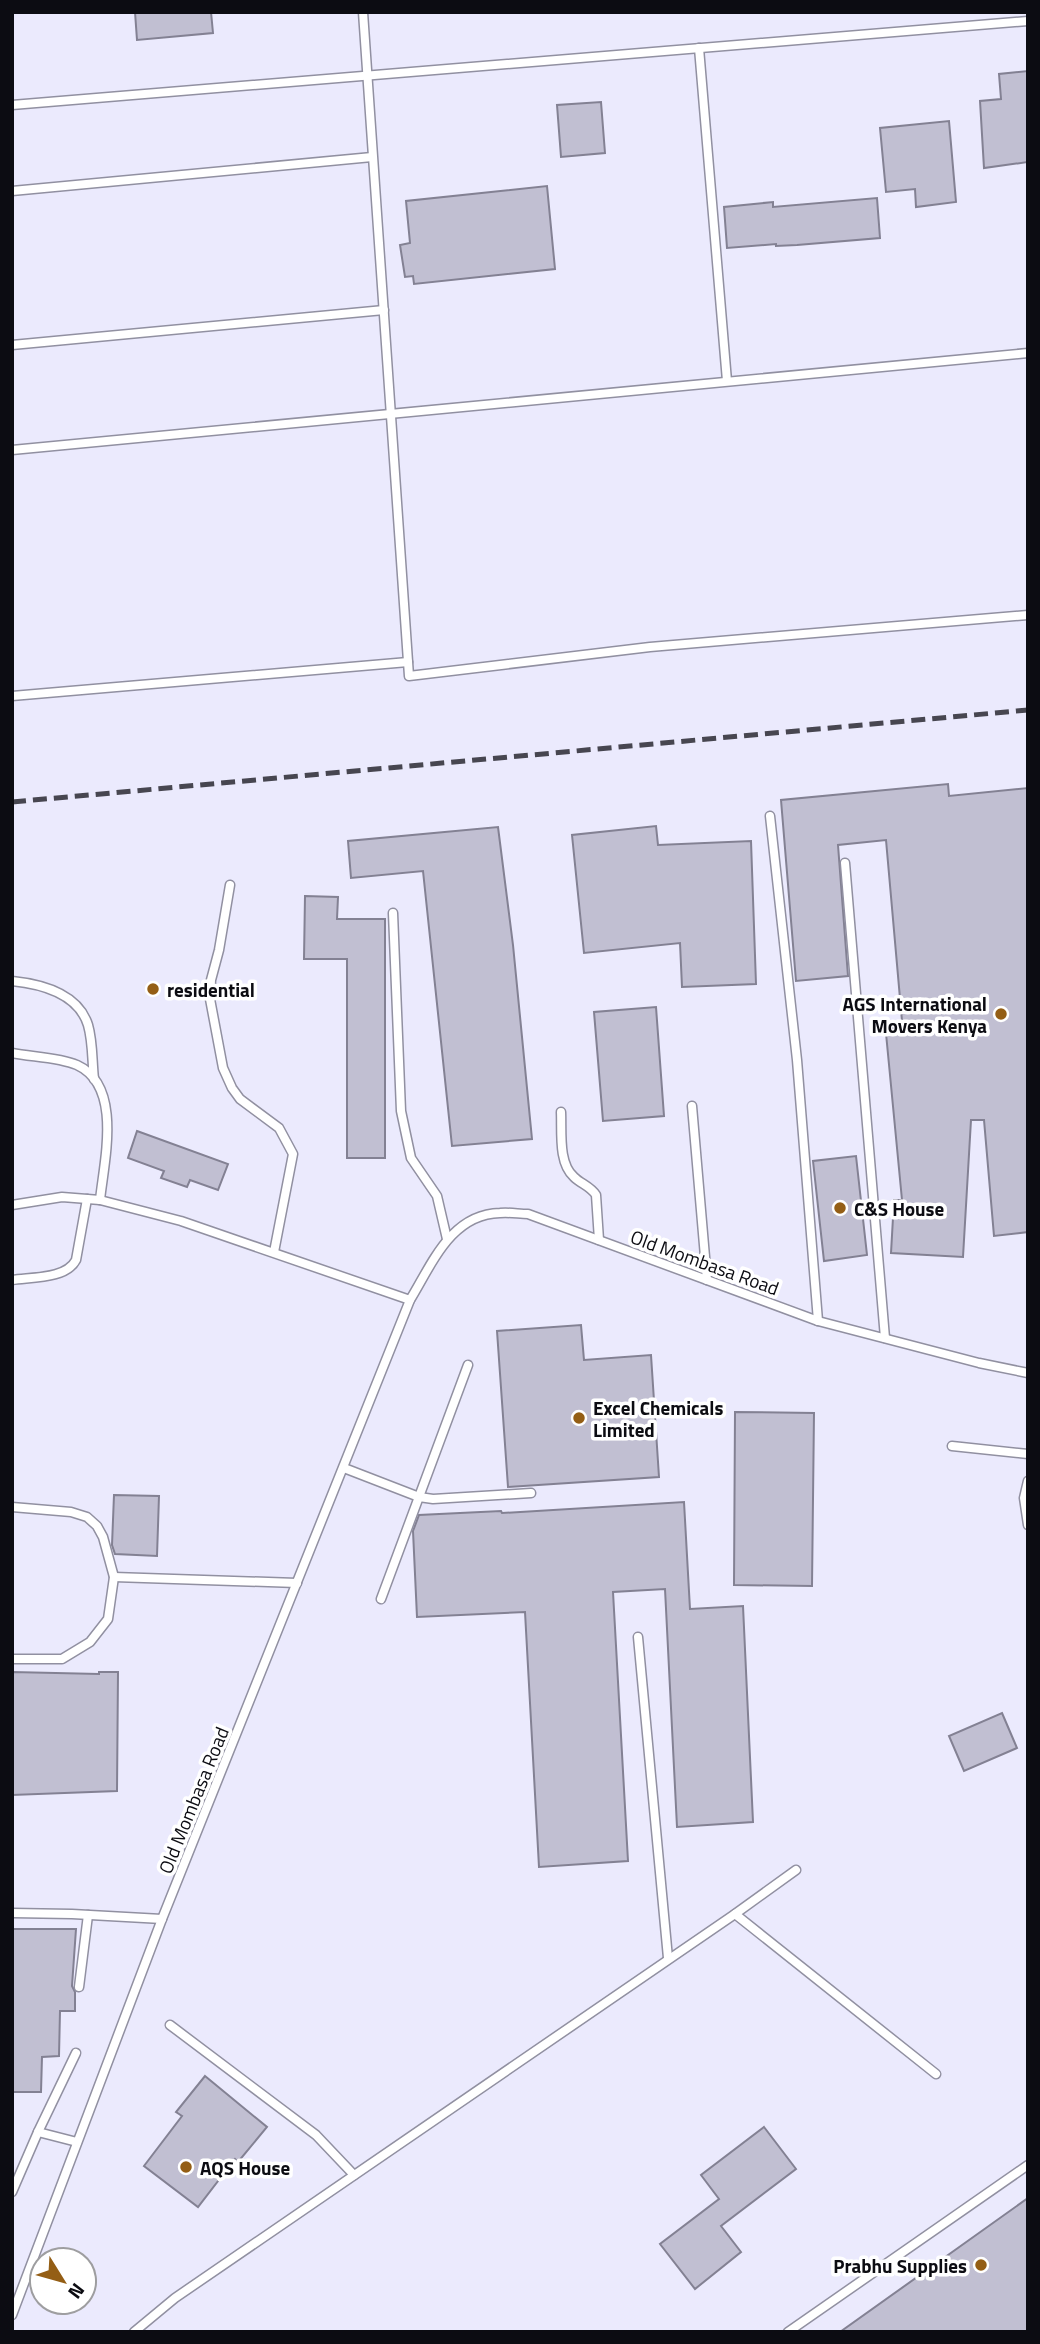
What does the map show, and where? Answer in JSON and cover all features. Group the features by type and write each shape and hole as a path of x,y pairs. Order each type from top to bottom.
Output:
{"lane":[{"path":"363,12 409,676 650,647 1028,615"},
{"path":"12,105 1028,21"},
{"path":"699,48 727,382"},
{"path":"12,191 372,157"},
{"path":"12,345 384,310"},
{"path":"12,450 1028,353"},
{"path":"12,696 408,662"},
{"path":"770,816 797,1060 818,1321"},
{"path":"845,863 884,1338"},
{"path":"230,885 211,980 210,999 223,1068 232,1088 240,1099 279,1128 293,1154 274,1252"},
{"path":"393,913 401,1111 411,1158 437,1196 447,1239"},
{"path":"12,981 55,990 83,1014 88,1025 94,1079"},
{"path":"12,1053 74,1064 87,1071 94,1079 106,1104 107,1124 100,1200"},
{"path":"692,1106 707,1280"},
{"path":"561,1112 565,1165 572,1176 596,1195 599,1241"},
{"path":"12,1205 62,1197 100,1200 181,1221 410,1300"},
{"path":"12,1280 62,1273 71,1269 76,1260 87,1199"},
{"name":"Old Mombasa Road","path":"12,2315 16,2295 78,2143 162,1919 410,1300 454,1231 473,1219 498,1212 528,1214 818,1321 1028,1373"},
{"path":"382,1599 468,1365"},
{"path":"952,1446 1028,1454"},
{"path":"344,1468 419,1497 444,1499 531,1493"},
{"path":"1028,1481 1024,1498 1028,1525"},
{"path":"12,1507 71,1512 87,1517 97,1526 103,1537 114,1577 108,1619 90,1642 62,1659 12,1659"},
{"path":"114,1577 297,1583"},
{"path":"638,1637 668,1958"},
{"path":"134,2332 175,2298 796,1870"},
{"path":"12,1913 162,1919"},
{"path":"735,1914 936,2074"},
{"path":"79,1987 89,1915"},
{"path":"170,2025 316,2135 354,2175"},
{"path":"12,2192 76,2053"},
{"path":"38,2132 78,2143"},
{"path":"789,2332 1028,2165"}],"building":[{"path":"135,12 211,12 213,33 137,40"},
{"path":"1028,71 1028,162 984,168 980,101 1001,99 999,74"},
{"path":"601,102 605,153 561,157 557,105"},
{"path":"949,121 956,202 916,207 915,189 886,192 880,128"},
{"path":"547,186 555,269 414,284 413,276 405,277 400,245 410,243 406,201"},
{"path":"877,198 880,238 727,248 724,207 773,202 773,207"},
{"path":"948,784 949,796 1028,788 1028,1232 994,1236 984,1120 971,1120 963,1257 891,1253 894,1200 902,1200 885,1023 902,1021 886,840 838,845 848,976 796,981 781,800"},
{"path":"656,826 658,845 751,841 756,984 682,987 680,943 584,953 572,835"},
{"path":"498,827 513,945 532,1139 452,1146 423,871 351,878 348,841"},
{"path":"305,896 338,897 337,919 385,919 385,1158 347,1158 347,959 304,959"},
{"path":"656,1007 664,1116 603,1121 594,1012"},
{"path":"137,1131 228,1164 218,1190 190,1180 187,1187 161,1178 164,1171 128,1158"},
{"name":"C&S House","path":"856,1156 867,1255 824,1261 813,1161"},
{"name":"Excel Chemicals Limited","path":"581,1325 584,1360 651,1355 659,1477 508,1487 497,1331"},
{"path":"735,1412 814,1413 812,1586 734,1585"},
{"path":"114,1495 159,1496 157,1556 115,1554 112,1545"},
{"path":"684,1502 690,1609 743,1606 753,1822 677,1827 665,1589 613,1592 628,1861 539,1867 525,1612 417,1617 413,1531 419,1515"},
{"path":"12,1672 118,1672 117,1791 12,1795"},
{"path":"1002,1713 1017,1748 964,1771 949,1736"},
{"path":"12,1929 76,1929 72,1986 75,1992 75,2011 60,2011 59,2056 42,2057 41,2092 12,2092"},
{"path":"205,2076 267,2127 238,2162 235,2159 198,2207 144,2166 182,2116 176,2112"},
{"path":"764,2127 796,2169 721,2226 741,2252 695,2289 660,2244 719,2199 701,2175"},
{"name":"Prabhu Supplies","path":"1028,2198 1028,2332 840,2332"}],"railway":[{"path":"12,802 1028,710"}],"place":[{"name":"residential","path":"153,989"},
{"name":"AGS International Movers Kenya","path":"1001,1014"},
{"name":"C&S House","path":"840,1208"},
{"name":"Excel Chemicals Limited","path":"579,1418"},
{"name":"AQS House","path":"186,2167"},
{"name":"Prabhu Supplies","path":"981,2265"}]}
